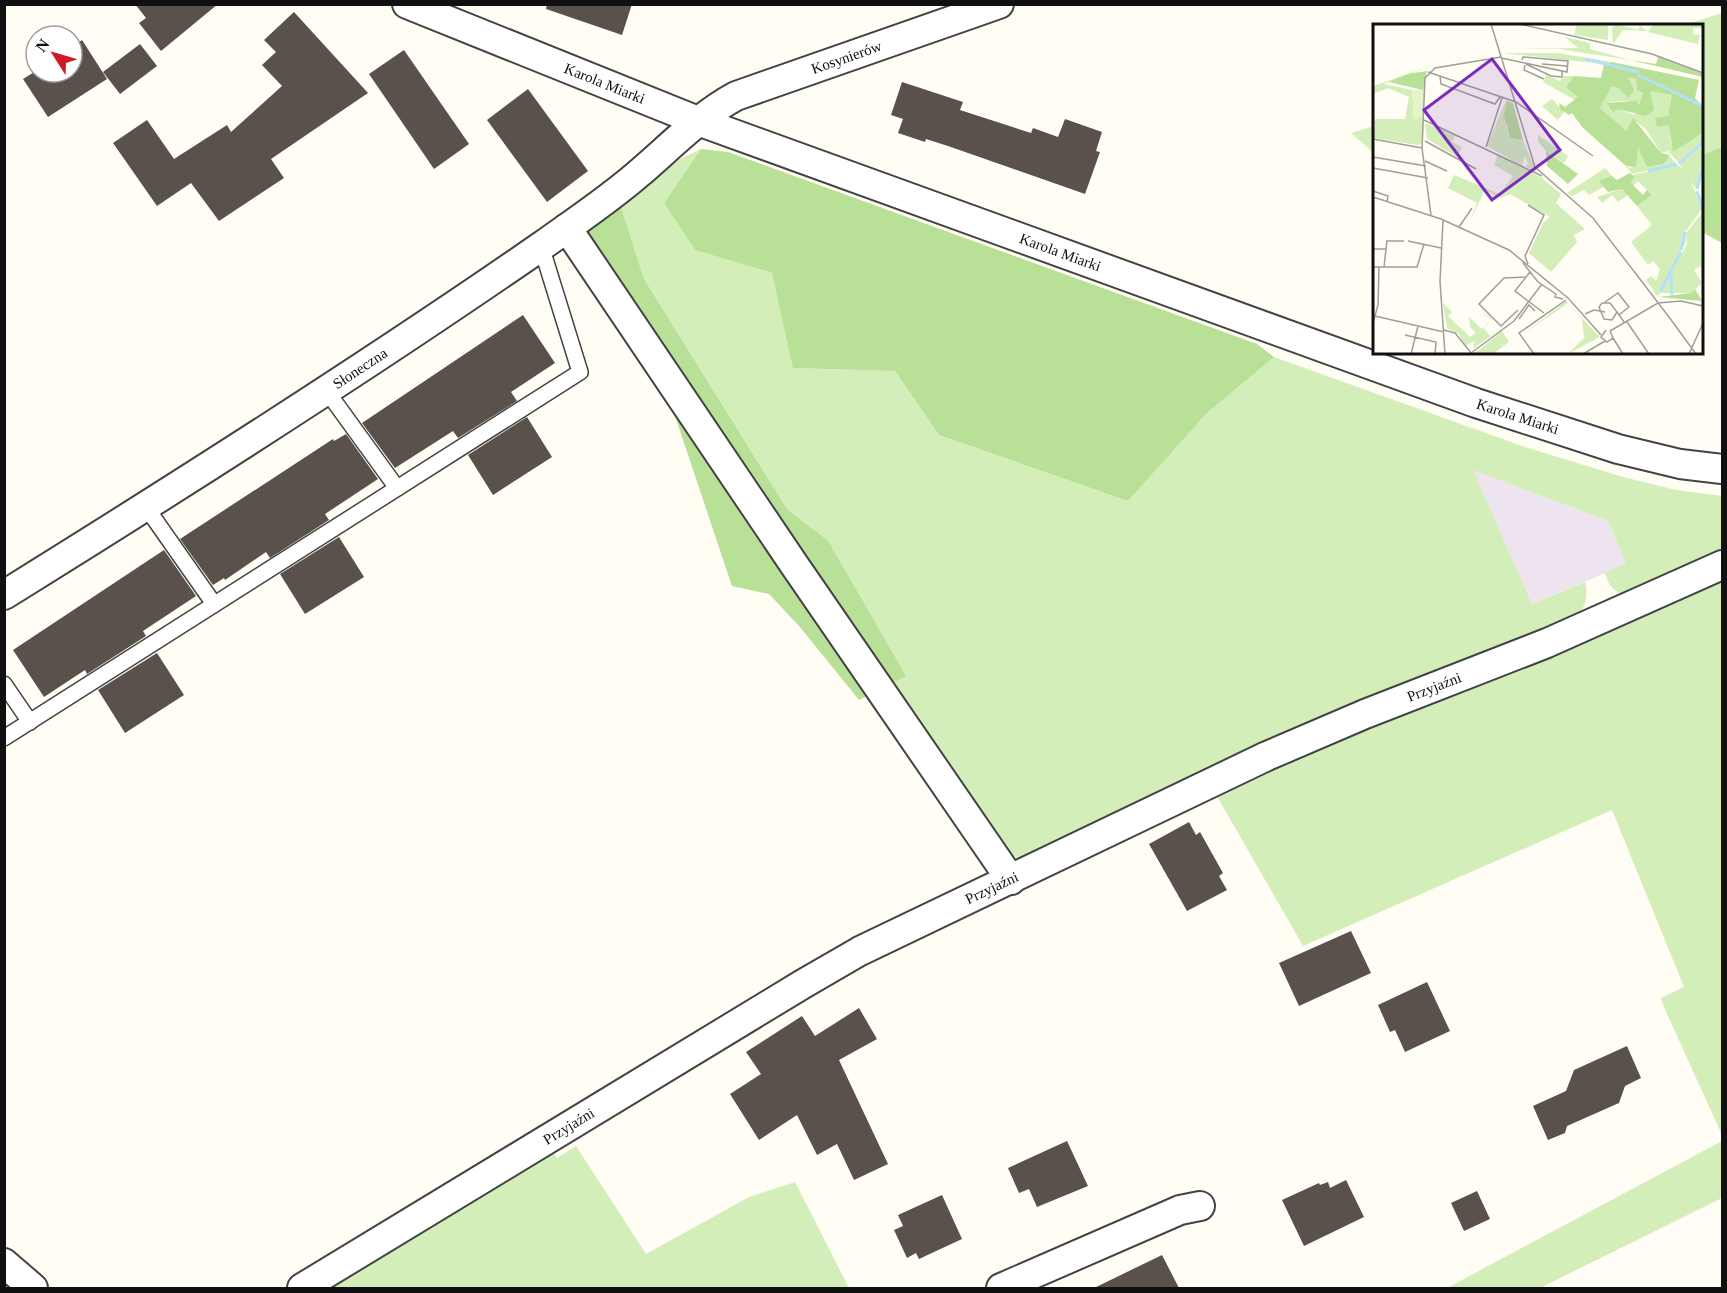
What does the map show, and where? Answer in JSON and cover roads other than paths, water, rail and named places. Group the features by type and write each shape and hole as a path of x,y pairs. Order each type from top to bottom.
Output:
{"street":[{"name":"Karola Miarki","path":"407,4 698,121 1549,428 1649,457 1680,464 1722,469"},
{"name":"Kosynierów","path":"698,121 736,96 999,4"},
{"name":"Słoneczna","path":"4,595 146,507 542,246 626,184 698,121"},
{"path":"567,228 786,553 1011,880"},
{"name":"Przyjaźni","path":"302,1288 860,951 1267,756 1365,714 1547,643 1722,565"},
{"path":"1001,1288 1180,1210 1200,1206"},
{"path":"4,1263 33,1288"}],"lane":[{"path":"4,738 579,372 542,246"},
{"path":"326,390 397,488"},
{"path":"146,507 214,604"},
{"path":"4,684 30,722"}]}
